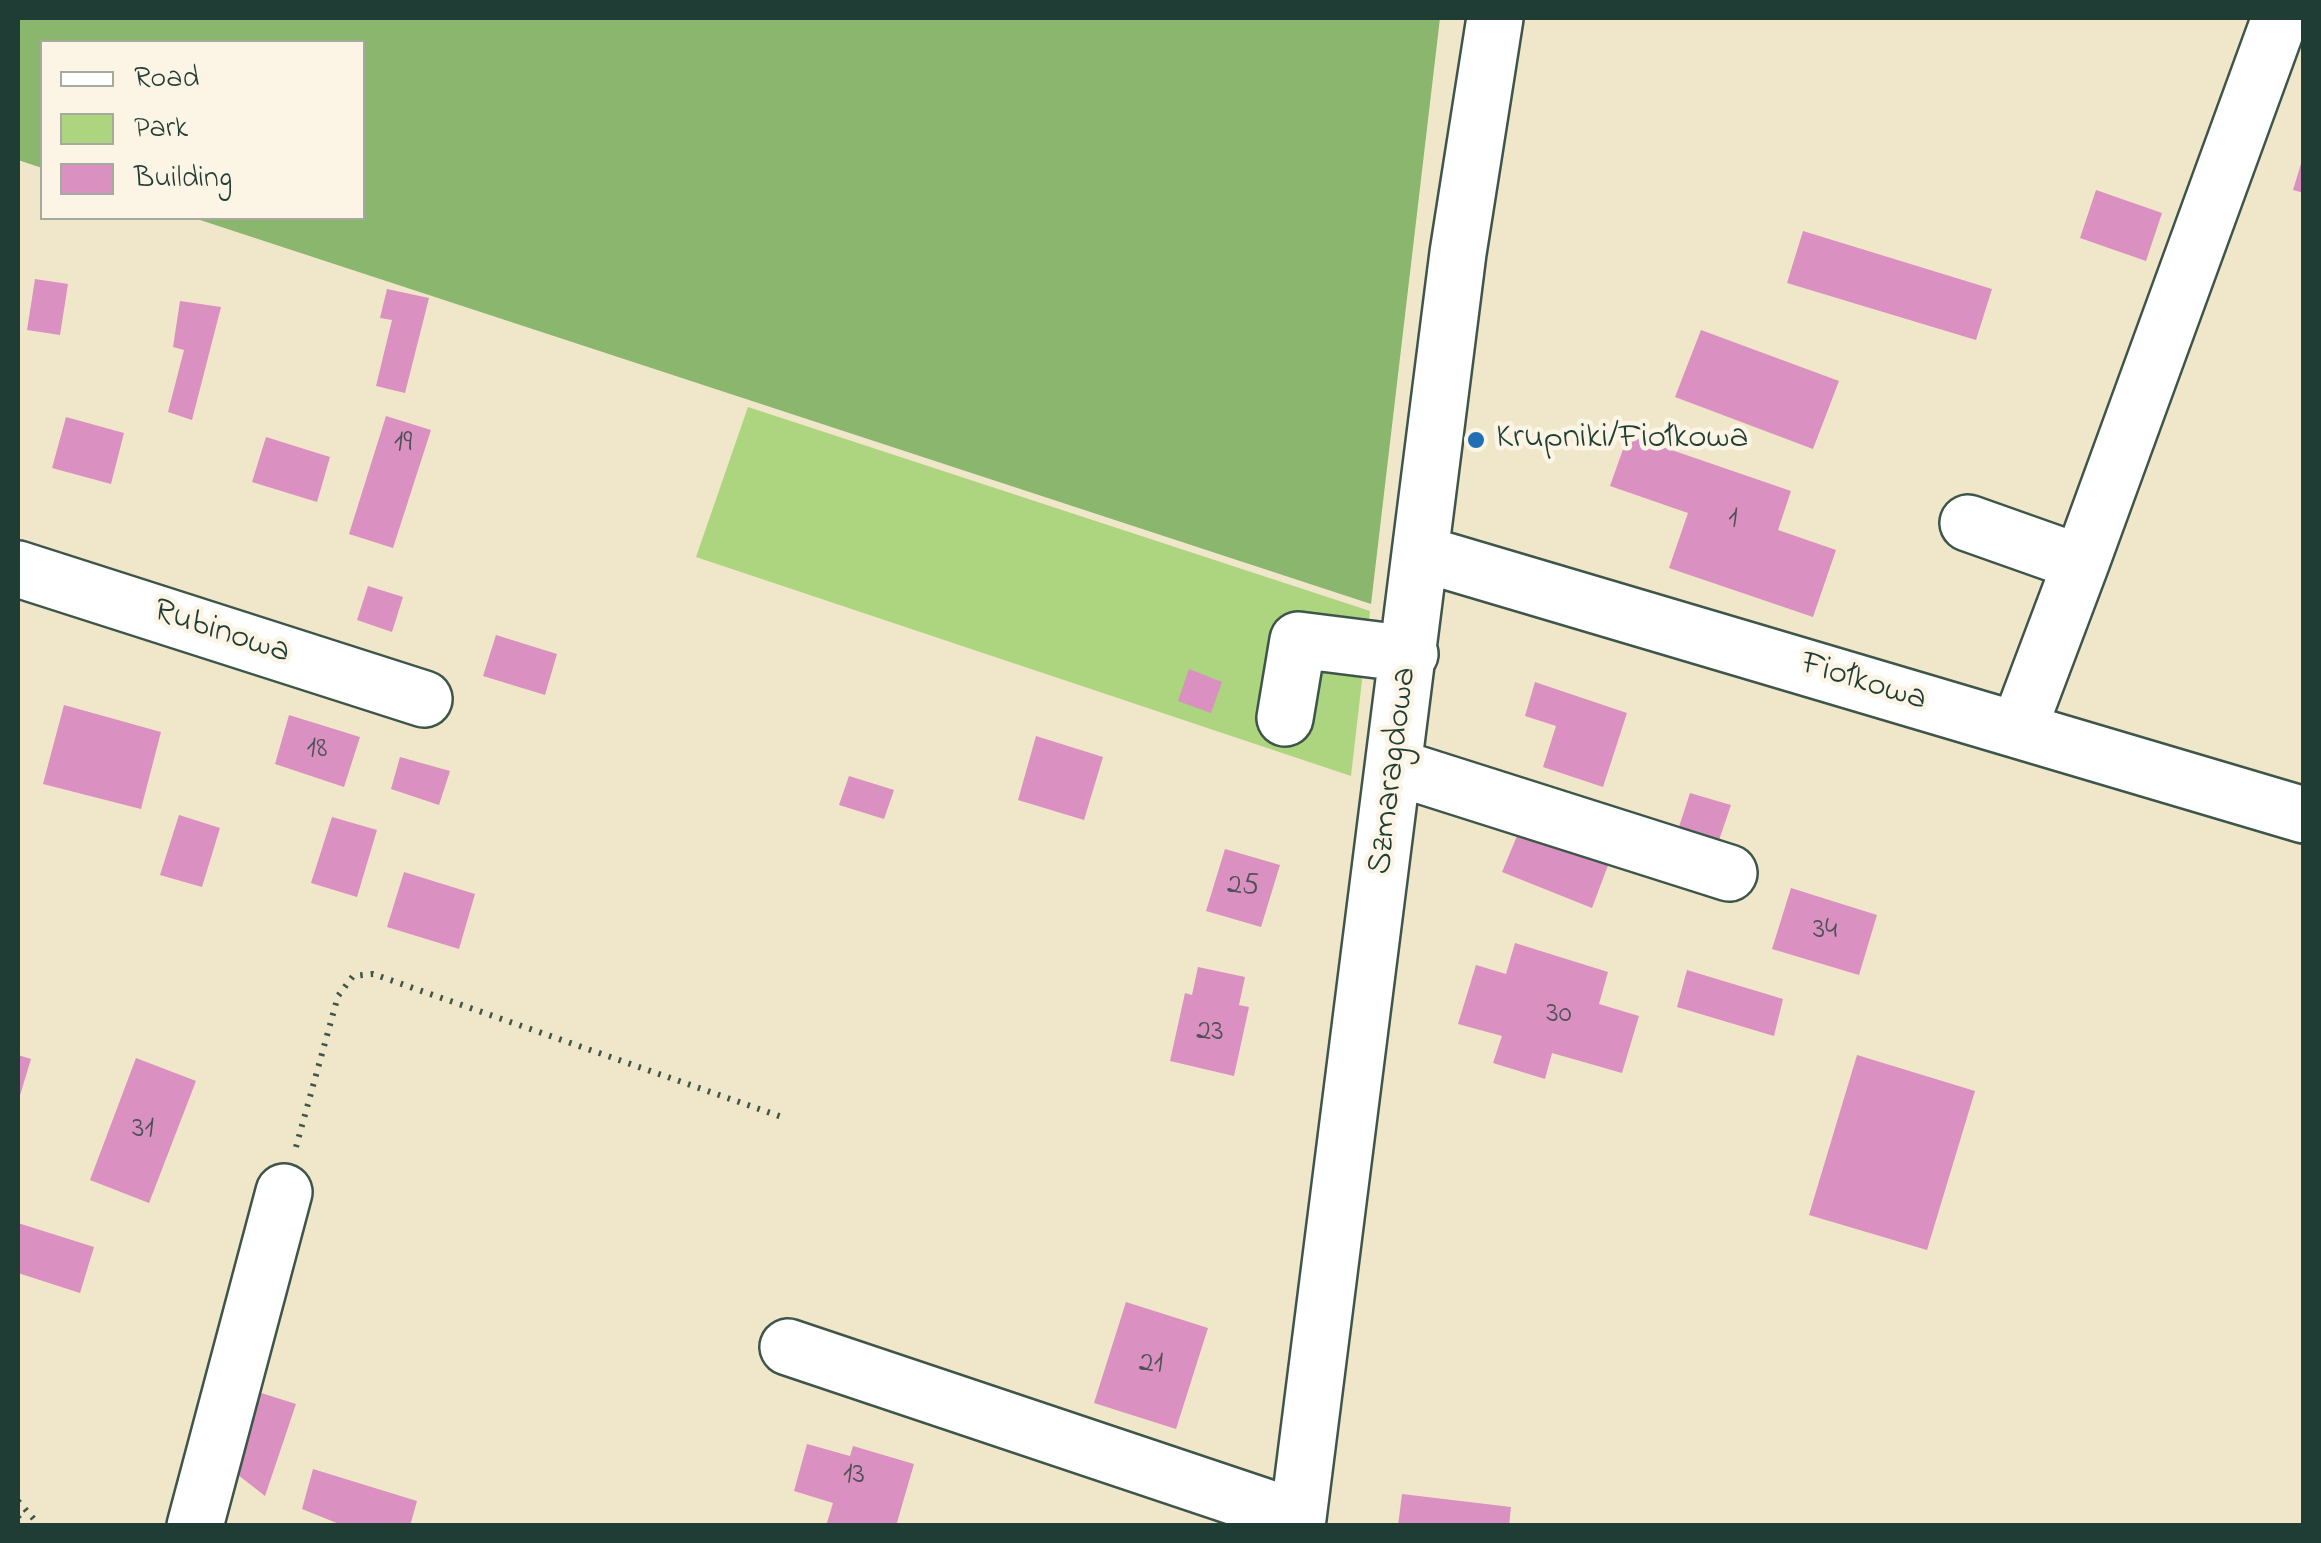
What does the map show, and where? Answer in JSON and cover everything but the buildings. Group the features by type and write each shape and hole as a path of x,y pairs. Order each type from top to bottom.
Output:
{"street":[{"name":"Szmaragdowa","path":"1298,1522 1458,253 1495,18"},
{"path":"2018,730 2280,18"},
{"path":"1968,523 2080,563"},
{"name":"Fiołkowa","path":"1423,554 2304,814"},
{"name":"Rubinowa","path":"18,569 424,699"},
{"path":"1285,718 1298,640 1410,654"},
{"path":"1395,766 1729,874"},
{"path":"195,1526 284,1192"},
{"path":"788,1347 1298,1522"}],"path":[{"path":"284,1192 338,996 353,976 373,974 782,1117"},
{"path":"18,1501 40,1526"},
{"path":"18,1517 25,1526"}],"green space":[{"path":"18,18 1440,18 1371,604 200,220 365,220 365,40 40,40 40,167 18,160"},
{"path":"748,407 1370,611 1351,776 696,557"}],"place":[{"name":"Krupniki/Fiołkowa","path":"1476,440"}]}
